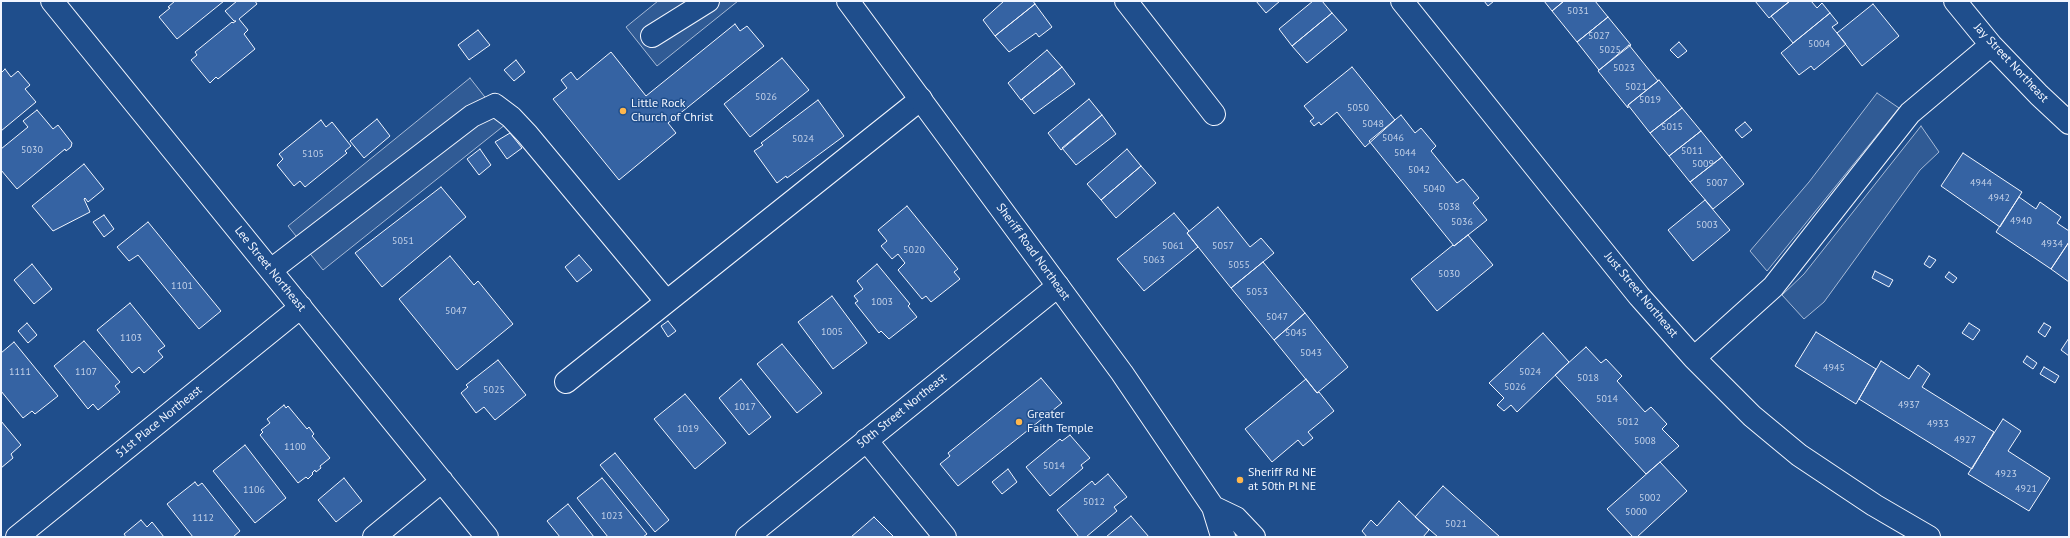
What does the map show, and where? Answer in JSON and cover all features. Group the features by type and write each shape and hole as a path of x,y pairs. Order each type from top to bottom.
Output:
{"street":[{"name":"Lee Street Northeast","path":"52,1 487,537"},
{"path":"652,36 708,1"},
{"name":"Sheriff Road Northeast","path":"848,1 1122,373 1213,507 1221,533 1224,537"},
{"path":"1126,1 1214,114"},
{"name":"Just Street Northeast","path":"1402,1 1639,296 1694,358 1752,416 1799,455 1874,505 1929,537"},
{"name":"Jay Street Northeast","path":"1955,1 1991,45 2039,95 2069,123"},
{"path":"1694,358 1773,287 1910,113 1991,45"},
{"path":"566,382 921,99"},
{"path":"271,270 472,116 495,105 511,117 527,134 666,301"},
{"name":"50th Street Northeast","path":"760,533 866,440 1058,286"},
{"name":"51st Place Northeast","path":"17,537 301,307"},
{"path":"866,440 945,537"},
{"path":"374,537 442,482"},
{"path":"1213,507 1236,518 1254,537"}],"shaded area":[{"path":"658,1 738,1 657,66 626,27"},
{"path":"470,78 506,124 323,270 288,226"},
{"path":"1877,93 1899,108 1767,271 1750,251 1809,182"},
{"path":"1921,126 1939,152 1920,170 1824,302 1804,319 1782,295 1804,274"}],"building":[{"path":"175,1 224,1 177,39 159,17 170,8 168,7"},
{"path":"237,1 255,1 257,4 239,19 248,30 244,34 255,49 218,79 216,77 210,83 191,60 197,55 195,52 232,22 233,23 236,21 234,21 225,11"},
{"path":"1004,1 1033,1 1035,4 995,36 983,20"},
{"path":"1256,1 1280,1 1266,13"},
{"path":"1313,1 1322,1 1332,13 1292,46 1279,29"},
{"path":"1484,1 1494,1 1488,6"},
{"path":"1544,1 1564,1 1552,11"},
{"path":"1564,1 1595,1 1608,17 1577,42 1552,11"},
{"path":"1755,1 1790,1 1769,18"},
{"path":"1790,1 1811,1 1817,8 1822,3 1830,13 1793,43 1771,16"},
{"path":"1035,4 1052,27 1039,37 1036,33 1009,52 995,36"},
{"path":"1873,4 1899,36 1862,66 1837,33"},
{"path":"1332,13 1347,30 1307,63 1292,46"},
{"path":"1830,13 1838,23 1832,27 1846,44 1814,70 1811,66 1799,75 1781,53"},
{"path":"1608,17 1631,45 1599,70 1577,42"},
{"name":"Little Rock Church of Christ","path":"735,24 740,31 747,26 764,46 668,123 676,133 619,180 553,99 567,88 561,80 571,72 577,80 611,52 646,96"},
{"path":"478,30 490,45 469,60 458,45"},
{"path":"1679,42 1687,51 1678,58 1670,50"},
{"path":"1629,45 1658,81 1628,105 1628,108 1598,71"},
{"path":"1047,50 1062,67 1021,100 1008,83"},
{"path":"782,58 809,90 750,137 724,104"},
{"path":"516,60 525,72 514,81 504,70"},
{"path":"1062,67 1075,84 1034,114 1022,99"},
{"path":"1352,67 1395,120 1365,147 1337,112 1321,125 1319,122 1314,126 1310,121 1314,118 1304,106"},
{"path":"5,69 11,77 18,71 30,85 25,89 36,102 1,131 1,73"},
{"path":"1659,80 1682,108 1650,133 1628,105"},
{"path":"1089,99 1102,115 1061,150 1048,133"},
{"path":"818,100 844,136 787,178 786,176 777,183 754,151 763,145 761,143"},
{"path":"1682,108 1701,131 1669,156 1650,133"},
{"path":"37,110 53,129 58,125 72,143 71,147 66,151 65,149 17,189 1,170 1,149 28,127 23,121"},
{"path":"1102,115 1116,134 1076,165 1062,148"},
{"path":"1401,115 1415,133 1421,128 1436,146 1431,151 1457,183 1463,179 1479,198 1473,203 1487,220 1454,246 1369,141"},
{"path":"377,119 390,136 364,158 350,141"},
{"path":"321,120 326,127 332,122 351,146 345,151 347,153 305,187 300,181 294,186 277,165 283,159 279,154"},
{"path":"1745,122 1752,130 1742,138 1735,130"},
{"path":"1701,131 1722,157 1690,182 1669,156"},
{"path":"510,133 522,148 507,159 495,142"},
{"path":"480,149 491,165 479,175 467,159"},
{"path":"1127,149 1141,166 1101,200 1087,184"},
{"path":"1963,153 2022,192 2000,227 1941,186"},
{"path":"1722,157 1744,184 1713,209 1690,182"},
{"path":"84,164 104,189 88,202 85,198 84,199 90,212 53,231 32,206"},
{"path":"1141,166 1156,183 1116,218 1101,200"},
{"path":"441,187 466,217 382,287 355,253"},
{"path":"2019,197 2036,209 2040,202 2061,217 2057,223 2069,231 2069,242 2051,269 1996,232"},
{"path":"1705,200 1730,230 1693,261 1668,230"},
{"path":"907,206 958,269 954,272 960,279 931,302 926,296 922,299 898,270 905,263 898,254 892,259 881,246 887,241 878,230"},
{"path":"1218,207 1250,247 1261,238 1274,253 1231,288 1187,233"},
{"path":"1174,213 1189,231 1187,233 1198,247 1144,291 1117,259"},
{"path":"104,215 114,229 104,237 93,222"},
{"path":"148,222 221,311 199,329 138,255 129,261 117,247"},
{"path":"1468,235 1493,265 1437,311 1411,279 1453,245 1454,246"},
{"path":"2069,242 2069,282 2051,269"},
{"path":"579,255 592,270 577,282 565,267"},
{"path":"450,256 474,285 478,281 513,324 457,370 399,299"},
{"path":"1929,256 1936,260 1930,268 1924,264"},
{"path":"1263,262 1305,313 1274,340 1231,288"},
{"path":"32,264 52,289 34,304 14,280"},
{"path":"877,264 910,304 908,306 917,317 889,339 881,331 879,333 855,303 858,301 854,296 863,289 857,281"},
{"path":"1875,271 1893,280 1889,287 1872,278"},
{"path":"1949,272 1957,278 1953,283 1945,277"},
{"path":"832,296 867,343 833,369 798,322"},
{"path":"130,303 165,346 158,351 163,357 144,373 139,367 132,373 97,330"},
{"path":"1305,313 1348,367 1317,393 1274,340"},
{"path":"668,321 676,331 668,337 661,326"},
{"path":"27,323 37,335 28,343 18,331"},
{"path":"1969,323 1980,330 1973,340 1962,333"},
{"path":"2044,323 2051,327 2045,337 2038,332"},
{"path":"1816,332 1876,369 1856,404 1795,366"},
{"path":"1543,333 1569,362 1517,412 1511,405 1504,411 1497,405 1504,398 1489,383"},
{"path":"2069,338 2069,356 2061,350"},
{"path":"84,341 120,382 115,386 120,392 98,410 93,404 88,409 54,366"},
{"path":"14,342 58,396 35,414 32,411 23,418 1,391 1,353"},
{"path":"782,344 822,393 797,413 757,364"},
{"path":"1586,347 1601,363 1606,359 1622,376 1617,381 1645,412 1651,407 1667,424 1662,429 1679,446 1646,474 1555,375"},
{"path":"2027,356 2037,363 2033,369 2023,362"},
{"path":"498,360 526,395 495,420 484,407 476,413 461,393 468,387 466,385"},
{"path":"1881,361 1909,379 1918,365 1930,374 1922,387 1994,432 1972,469 1859,399"},
{"path":"2044,367 2059,376 2055,383 2040,374"},
{"path":"1041,378 1062,403 958,486 940,464 950,456 948,453"},
{"path":"741,379 771,417 749,435 719,398"},
{"path":"1306,379 1317,393 1319,392 1334,411 1308,432 1313,438 1303,446 1298,440 1272,462 1245,429"},
{"path":"685,394 726,443 695,469 654,419"},
{"path":"284,405 286,408 288,406 307,429 309,427 314,434 312,436 330,458 320,466 321,468 316,472 315,470 308,479 306,477 298,483 260,435 263,432 261,430 270,423 267,419"},
{"path":"2003,419 2021,431 2008,451 2050,478 2029,511 1968,474"},
{"path":"1,421 21,445 11,454 13,458 1,468"},
{"path":"1070,435 1090,458 1081,465 1083,468 1050,496 1026,467 1060,439 1062,441"},
{"path":"245,445 286,498 255,523 213,471"},
{"path":"615,453 669,520 655,532 600,465"},
{"path":"1660,462 1687,491 1637,537 1633,537 1607,509"},
{"path":"1008,469 1017,482 1002,494 992,482"},
{"path":"1108,474 1127,497 1114,507 1117,511 1086,537 1079,537 1057,510 1092,481 1095,485"},
{"path":"344,478 362,501 336,522 318,500"},
{"path":"602,478 647,534 643,537 608,537 577,498"},
{"path":"195,482 198,486 202,483 240,531 233,537 193,537 167,504"},
{"path":"1443,486 1500,537 1438,537 1415,517"},
{"path":"1399,501 1429,530 1423,537 1367,537 1362,531 1371,520 1377,526"},
{"path":"568,504 594,537 560,537 547,521"},
{"path":"1131,516 1149,537 1106,537"},
{"path":"874,517 894,537 851,537"},
{"path":"141,520 147,527 152,522 164,537 126,537 124,534"}],"place":[{"name":"Little Rock Church of Christ","path":"623,111"},
{"name":"Greater Faith Temple","path":"1019,422"},
{"name":"Sheriff Rd NE at 50th Pl NE","path":"1240,480"}]}
